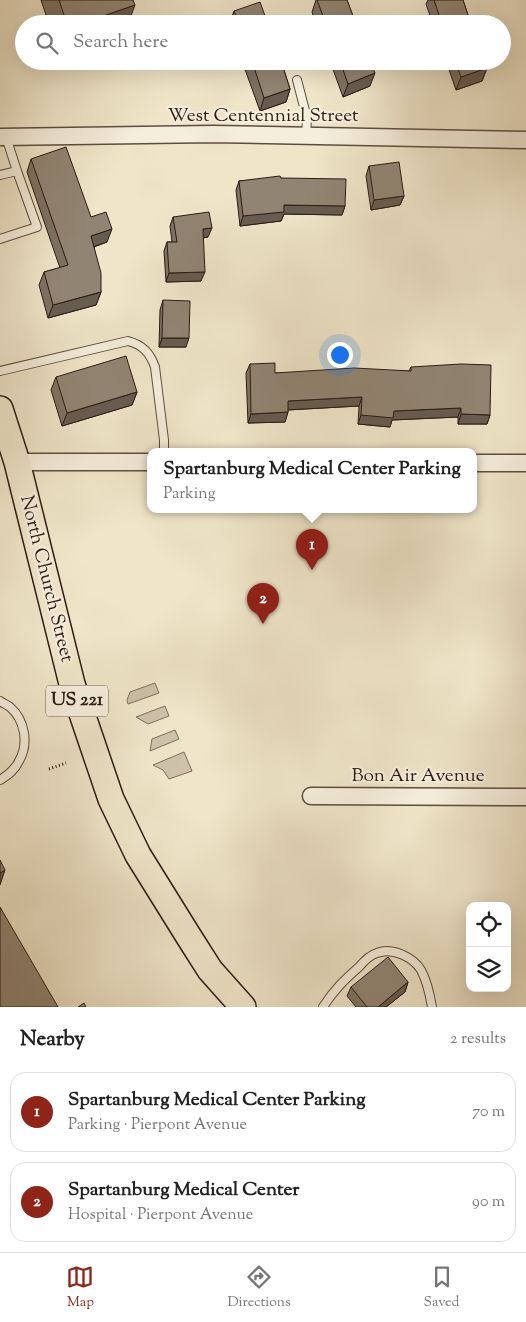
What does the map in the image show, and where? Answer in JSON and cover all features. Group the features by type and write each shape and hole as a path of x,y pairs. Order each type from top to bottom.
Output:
{"main road":[{"name":"North Church Street","path":"0,409 17,462 72,684 111,799 138,855 188,937 210,970 242,1007"}],"street":[{"name":"West Centennial Street","path":"3,137 214,134 526,140"},
{"path":"17,462 147,462"},
{"path":"477,463 526,463"},
{"name":"Bon Air Avenue","path":"311,796 526,797"}],"lane":[{"path":"297,80 307,118 306,136"},
{"path":"0,239 37,227 3,137"},
{"path":"0,175 17,171"},
{"path":"0,371 128,341 135,343 151,357 155,367 164,448"},
{"path":"0,701 10,708 19,719 24,733 24,747 20,761 11,772 0,780"},
{"path":"323,1007 342,981 369,957 376,953 389,951 412,960 420,969 429,992 432,1007"}],"path":[{"path":"49,769 66,763"}],"shaded area":[{"path":"155,683 159,693 128,704 127,700 130,692"},
{"path":"165,706 169,716 148,724 136,717"},
{"path":"175,730 179,739 150,751 152,739"},
{"path":"184,752 192,771 169,779 163,770 153,765"}],"building":[{"path":"59,0 133,0 135,5 106,15 64,15"},
{"path":"317,0 347,0 353,15 323,15"},
{"path":"434,0 463,0 468,15 439,15"},
{"path":"260,2 265,15 236,15 234,11"},
{"path":"255,70 284,70 290,89 264,98"},
{"path":"343,70 374,70 375,73 348,84"},
{"path":"458,70 481,70 461,77"},
{"path":"66,147 91,217 106,212 112,229 91,236 101,273 101,292 53,305 44,272 68,265 31,159"},
{"path":"399,162 404,196 374,200 369,166"},
{"path":"280,176 281,178 346,179 345,206 284,205 284,212 243,216 239,181"},
{"path":"209,212 212,228 203,229 205,272 169,273 167,242 177,242 173,217"},
{"path":"163,300 190,301 189,338 162,338"},
{"path":"126,356 137,392 67,413 56,377"},
{"path":"275,363 275,373 354,368 411,371 411,367 461,364 491,365 490,415 461,414 461,408 394,411 393,418 361,415 362,397 288,401 288,412 251,414 250,364"},
{"path":"0,860 5,870 0,873"},
{"path":"0,907 58,1007 0,1007"},
{"path":"388,957 408,982 378,1007 367,1007 351,987"},
{"path":"84,1003 86,1007 78,1007"}],"place":[{"name":"Spartanburg Medical Center Parking","path":"312,570"},
{"name":"Spartanburg Medical Center","path":"263,624"}]}
